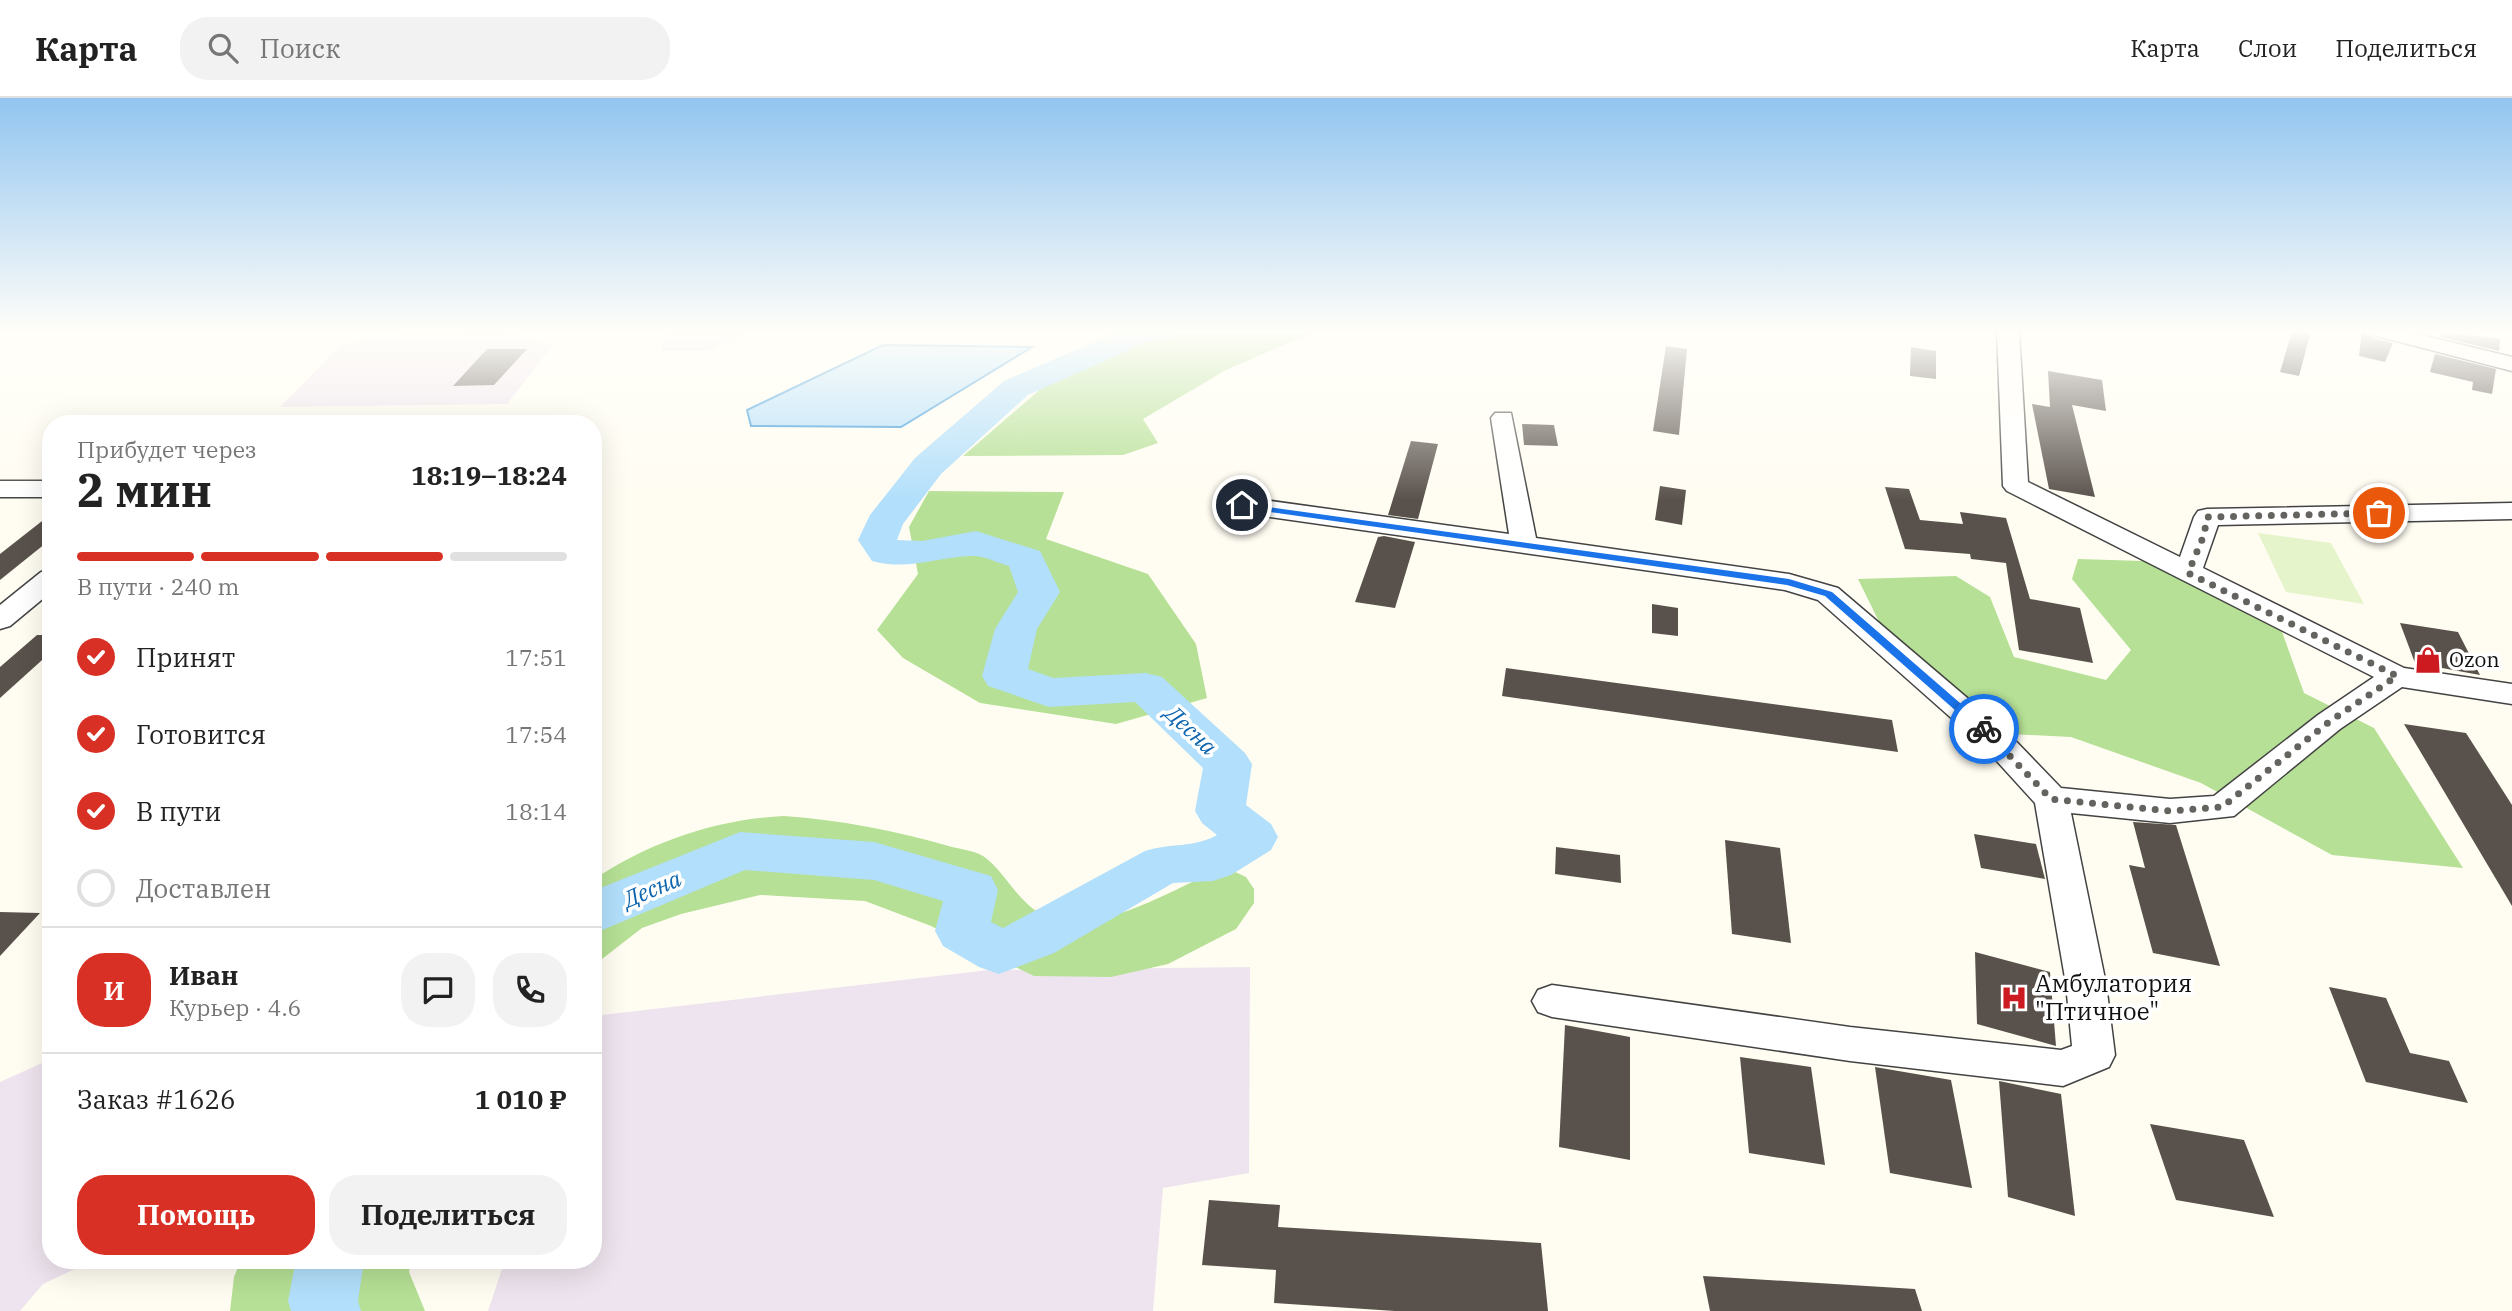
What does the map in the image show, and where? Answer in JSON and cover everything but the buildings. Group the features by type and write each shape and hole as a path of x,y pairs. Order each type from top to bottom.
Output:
{"street":[{"path":"2011,388 2016,486 2397,676 2512,694"},
{"path":"1503,418 1524,545"},
{"path":"0,489 42,489"},
{"path":"1242,505 1789,582 1828,594 1996,739 2051,799 2085,984 2094,1055 2063,1068 1850,1044 1552,1001"},
{"path":"2188,573 2204,535 2207,517 2512,511"},
{"path":"0,620 42,585"},
{"path":"2051,799 2170,811 2222,807 2329,722 2397,676"}],"shaded area":[{"path":"299,388 520,388 507,404 280,407"},
{"path":"1250,967 1249,1173 1163,1188 1153,1311 488,1311 502,1269 602,1269 602,1015 989,970"},
{"path":"42,1063 42,1269 75,1269 43,1284 20,1311 0,1311 0,1082"}],"green space":[{"path":"1042,388 1196,388 1143,419 1158,443 1123,455 963,456"},
{"path":"929,491 1064,492 1046,539 1148,574 1196,644 1207,698 1116,724 980,703 903,658 877,630 918,574 909,527"},
{"path":"2258,533 2331,543 2364,604 2286,592"},
{"path":"2078,559 2143,561 2281,629 2304,693 2374,728 2463,868 2332,855 2201,783 2071,737 2009,734 1888,640 1858,579 1956,576 1990,597 2014,657 2106,680 2131,650 2072,579"},
{"path":"784,816 826,820 911,836 976,853 991,862 1034,910 1063,922 1084,922 1131,910 1215,871 1231,870 1246,877 1254,889 1254,903 1236,929 1168,964 1111,977 1034,976 931,926 865,901 760,895 681,914 642,928 602,959 602,874 637,854 684,835 759,818"},
{"path":"237,1269 410,1269 425,1311 230,1311"}],"water":[{"path":"794,388 966,388 901,427 751,426 747,410"}],"waterway":[{"name":"Десна","path":"602,910 740,851 874,861 972,890 962,931 999,952 1035,938 1163,864 1213,862 1253,837 1220,811 1228,764 1146,687 1049,693 1004,676 1016,629 1039,592 1026,559 976,543 922,553 886,553 877,540 884,523 928,466 1017,388"},
{"name":"Десна","path":"326,1311 323,1301 328,1269"}],"way so far":[{"path":"1984,729 2051,799 2170,811 2222,807 2329,722 2397,676 2188,573 2204,535 2207,517 2379,513"}],"place":[{"name":"Ozon","path":"2428,660"},
{"name":"Амбулатория \"Птичное\"","path":"2014,998"}],"route":[{"path":"1242,505 1789,582 1828,594 1984,729"}]}
